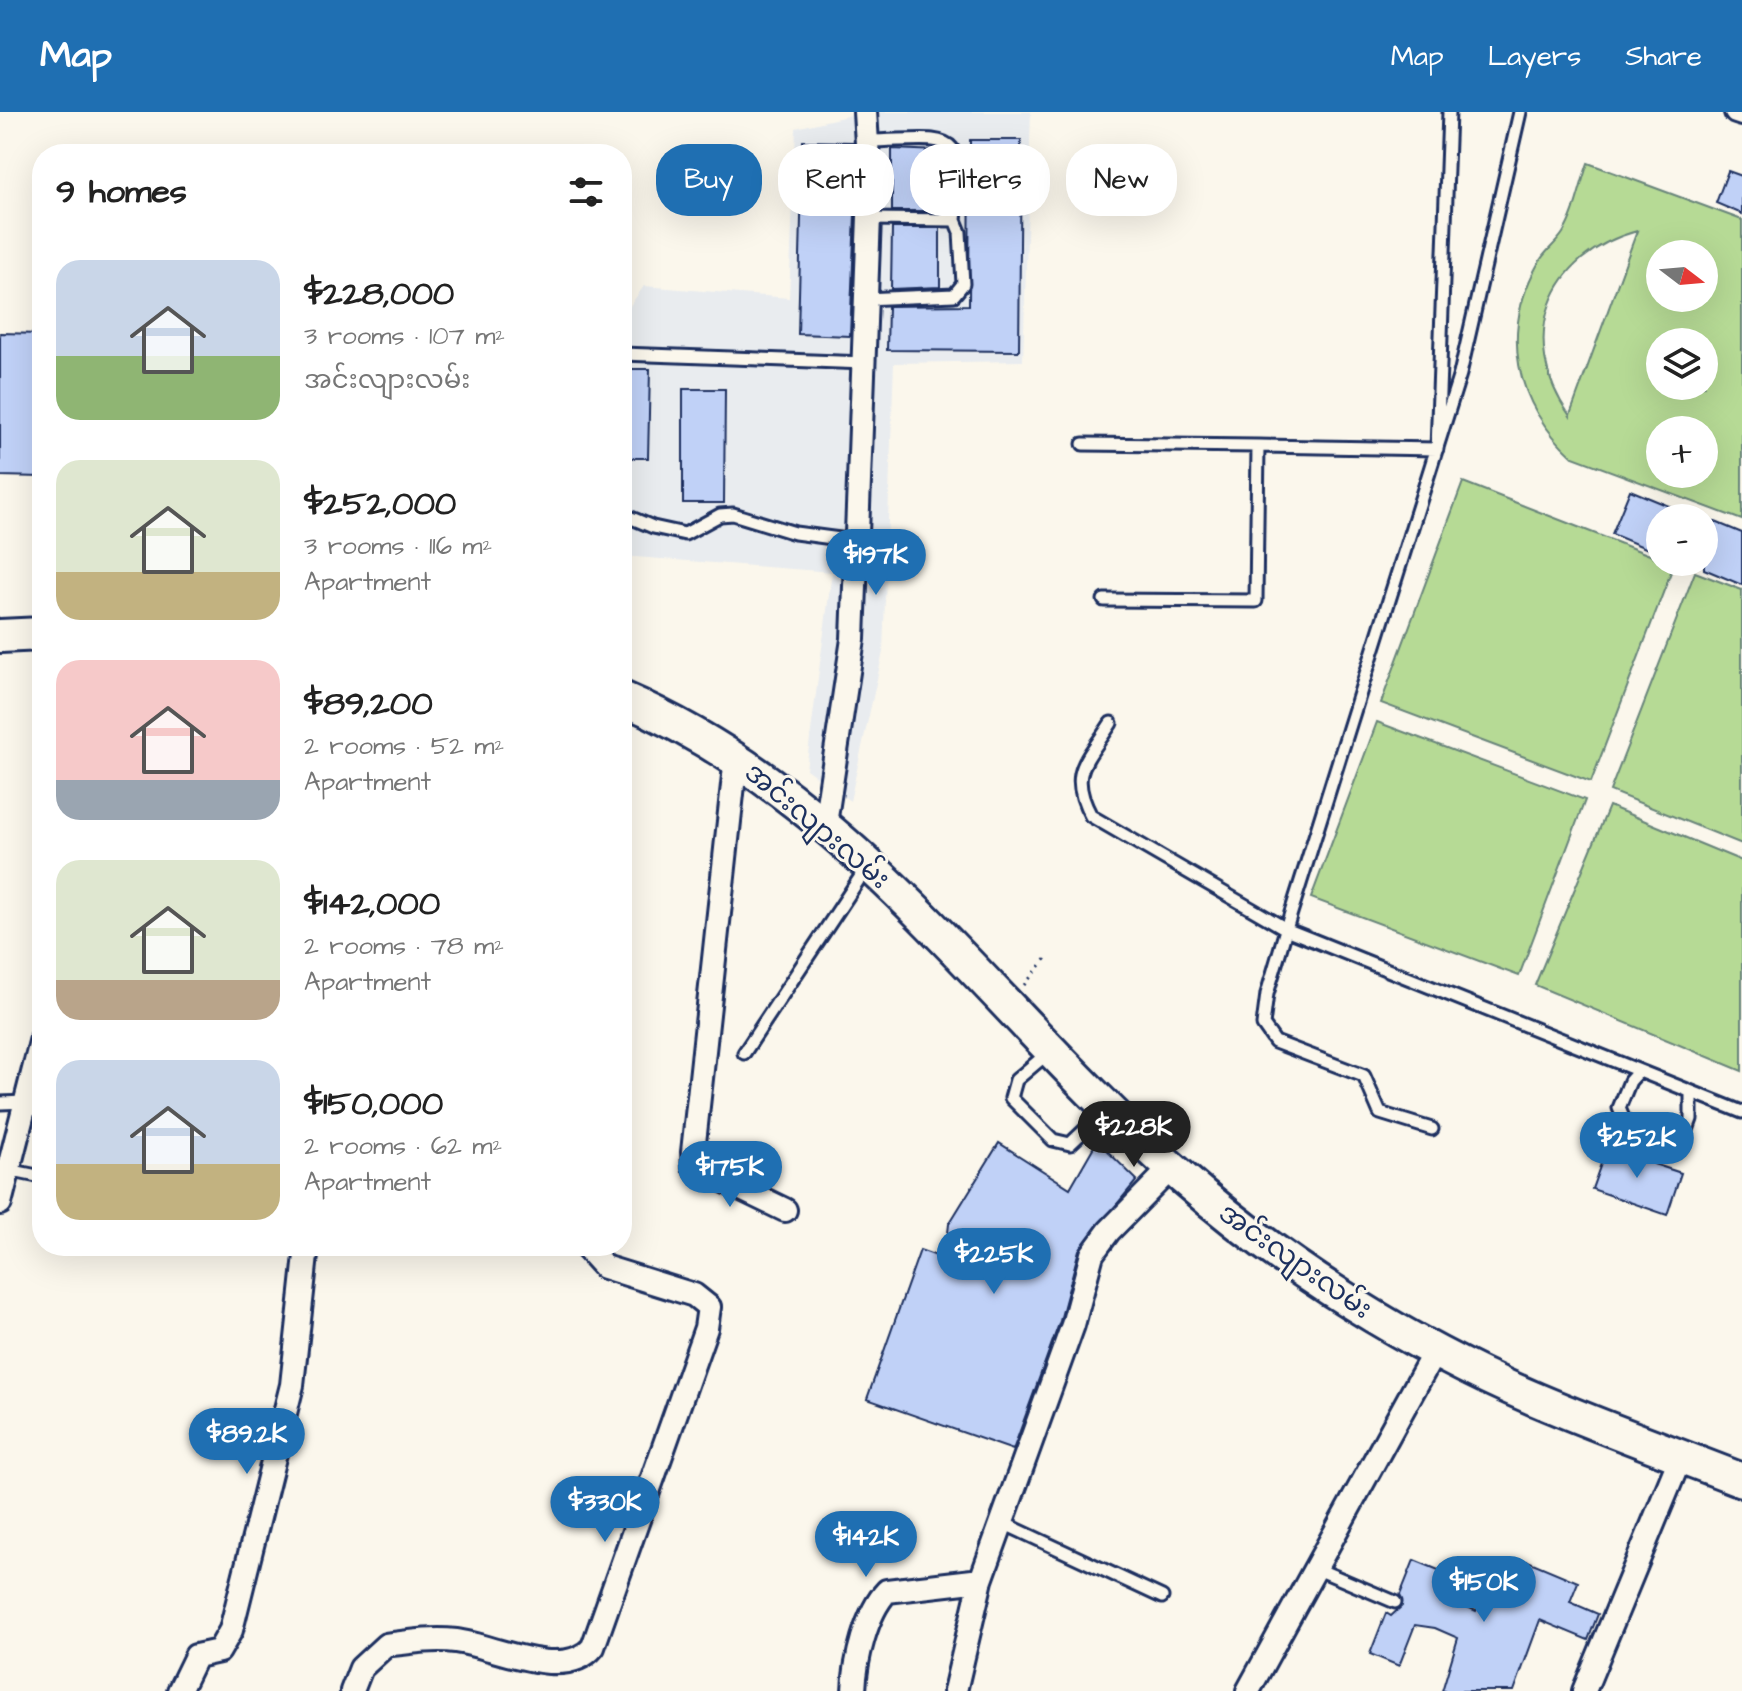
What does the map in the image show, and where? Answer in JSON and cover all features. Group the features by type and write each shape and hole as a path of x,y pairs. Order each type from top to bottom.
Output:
{"main road":[{"path":"0,636 32,634"},
{"name":"အင်းလျားလမ်း","path":"632,703 673,721 736,757 825,824 869,863 1172,1167 1279,1254 1436,1349 1533,1398 1742,1480"}],"street":[{"path":"825,824 853,639 869,219 865,112"},
{"path":"1736,112 1742,114"},
{"path":"736,757 693,1152 694,1166 785,1210"},
{"path":"0,1203 32,1079"},
{"path":"955,1691 981,1580 1073,1325 1092,1254 1109,1231 1172,1167"},
{"path":"179,1691 187,1668 196,1656 219,1651 231,1630 292,1385 306,1256"},
{"path":"352,1691 361,1668 386,1645 454,1641 561,1664 586,1655 593,1647 706,1328 709,1307 694,1295 604,1267 594,1256"},
{"path":"1248,1691 1436,1349"},
{"path":"1584,1691 1681,1456"},
{"path":"854,1691 856,1669 873,1614 887,1591 981,1580"}],"lane":[{"path":"1437,449 1449,112"},
{"path":"1432,1129 1380,1113 1364,1076 1275,1042 1263,1025 1267,994 1460,374 1520,112"},
{"path":"865,299 954,295 963,284 960,232 955,220 961,168 956,150 943,140 867,141"},
{"path":"869,219 955,220"},
{"path":"632,354 865,363"},
{"path":"1083,444 1437,449"},
{"path":"1104,600 1256,601 1258,446"},
{"path":"632,518 653,527 685,534 720,515 733,514 795,533 855,541"},
{"path":"1111,723 1078,774 1081,797 1091,816 1288,930 1742,1112"},
{"path":"744,1053 869,863"},
{"path":"1053,1049 1016,1080 1011,1098 1053,1140 1070,1144 1110,1106"},
{"path":"1639,1071 1630,1081 1619,1108 1631,1137 1643,1143 1666,1149 1682,1144 1691,1119 1691,1092"},
{"path":"0,1103 26,1102"},
{"path":"5,1176 32,1177"},
{"path":"1003,1523 1162,1597"},
{"path":"1315,1568 1395,1602"}],"path":[{"path":"1008,1003 1047,958"}],"shaded area":[{"path":"864,112 1031,112 1030,144 910,144 910,216 1028,216 1023,361 894,363 883,652 850,801 806,769 832,572 632,557 632,303 644,286 789,298 792,216 894,216 894,144 795,144 796,128"}],"green space":[{"path":"1588,163 1742,220 1742,520 1718,511 1718,504 1699,504 1656,488 1718,488 1718,416 1646,416 1646,484 1573,457 1538,414 1519,366 1519,315 1539,262 1560,237 1574,208","holes":["1637,231 1570,416 1554,387 1545,358 1544,330 1550,304 1562,280 1581,259 1606,243"]},
{"path":"1463,482 1646,554 1646,576 1669,576 1591,782 1381,703"},
{"path":"1693,576 1705,576 1742,590 1742,844 1610,791"},
{"path":"1377,722 1585,800 1519,976 1311,898"},
{"path":"1609,806 1742,861 1742,1071 1535,985"}],"building":[{"path":"970,140 1021,140 1021,144 970,144"},
{"path":"803,141 853,144 803,144"},
{"path":"894,149 910,150 910,211 894,211"},
{"path":"1728,171 1742,176 1742,214 1716,203"},
{"path":"801,216 855,216 850,336 798,334"},
{"path":"970,216 1020,216 1019,351 887,350 888,306 969,305"},
{"path":"892,228 940,228 940,287 891,289"},
{"path":"0,333 32,334 32,477 0,476"},
{"path":"632,369 650,369 648,458 632,458"},
{"path":"683,389 725,389 724,503 683,503"},
{"path":"1630,490 1664,504 1646,504 1646,548 1612,534"},
{"path":"1718,523 1742,533 1742,585 1718,575"},
{"path":"1097,1141 1137,1180 1079,1250 1060,1321 1013,1450 867,1399 920,1250 945,1259 949,1224 999,1143 1070,1188"},
{"path":"1607,1147 1637,1158 1640,1150 1657,1154 1654,1164 1681,1173 1667,1215 1592,1189"},
{"path":"1414,1560 1451,1575 1442,1596 1476,1611 1489,1575 1518,1586 1528,1561 1578,1582 1570,1602 1598,1614 1588,1640 1540,1620 1514,1691 1442,1691 1458,1638 1435,1628 1415,1625 1399,1666 1370,1654 1386,1613 1391,1616 1402,1606 1400,1595"}]}
